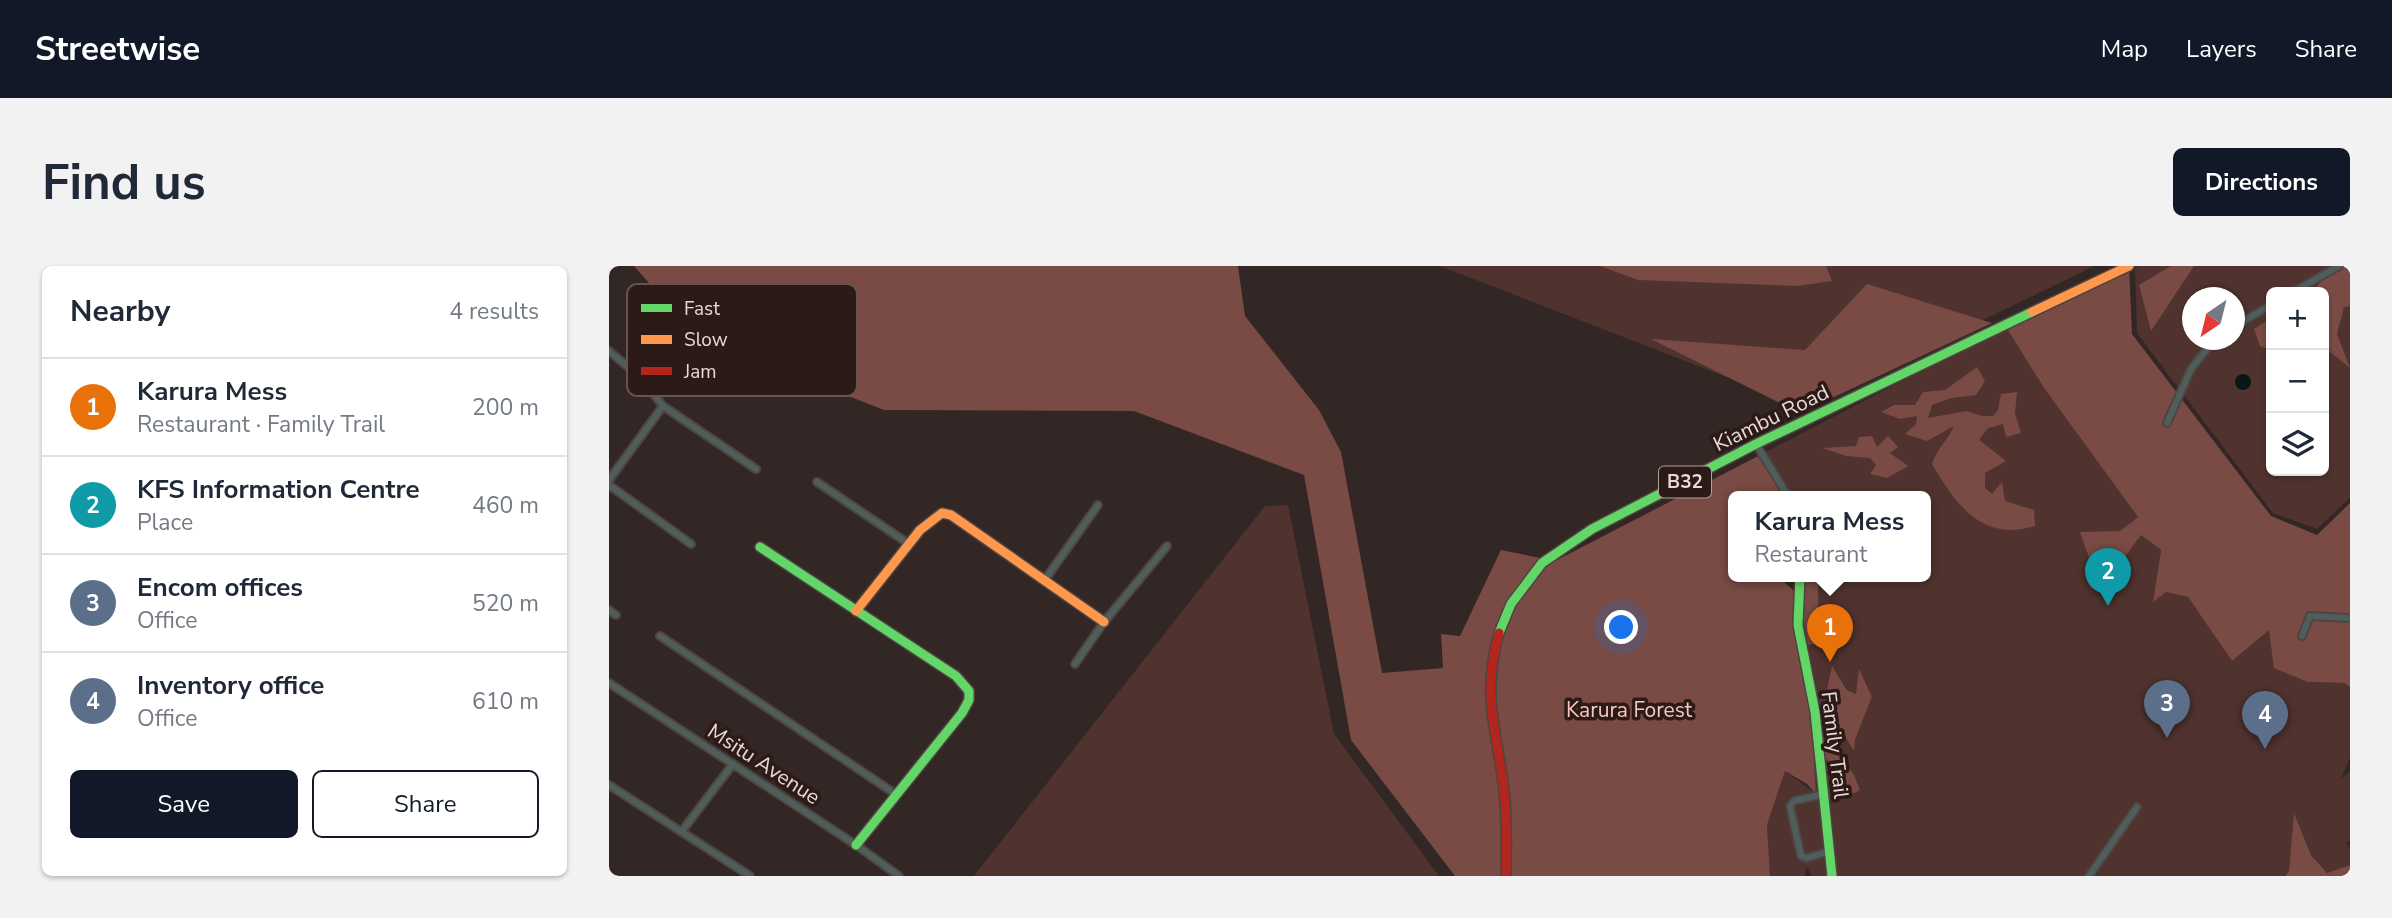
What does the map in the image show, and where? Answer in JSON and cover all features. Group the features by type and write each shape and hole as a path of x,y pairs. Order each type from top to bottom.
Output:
{"main road":[{"name":"Kiambu Road","path":"1506,876 1505,800 1489,699 1490,669 1499,634 1511,604 1542,563 1556,551 1756,443 2129,266"},
{"path":"856,611 930,520 942,513 951,515 1104,622"},
{"path":"759,547 956,676 969,691 969,700 962,713 856,845"},
{"name":"Family Trail","path":"1800,582 1798,625 1815,712 1832,876"}],"street":[{"path":"2302,287 2339,266"},
{"path":"2245,320 2266,308"},
{"path":"2167,423 2192,369 2206,350"},
{"path":"609,351 627,366"},
{"path":"655,396 663,406 756,469"},
{"path":"609,480 663,406"},
{"path":"1756,443 1785,491"},
{"path":"817,482 909,544"},
{"path":"609,485 691,544"},
{"path":"1044,581 1098,505"},
{"path":"1075,664 1104,622 1167,546"},
{"path":"609,610 616,615"},
{"path":"2302,636 2310,616 2347,618"},
{"path":"660,636 897,795"},
{"name":"Msitu Avenue","path":"609,683 899,876"},
{"path":"682,831 733,764"},
{"path":"609,785 750,876"},
{"path":"1823,794 1794,801 1790,806 1801,856 1807,858 1830,851"},
{"path":"2089,876 2137,807"}],"shaded area":[{"path":"1440,266 2094,266 1804,407"},
{"path":"2139,266 2350,266 2350,498 2317,529 2273,513 2137,333 2135,268"},
{"path":"2006,327 2044,388 2138,517 2120,531 2119,565 2141,535 2161,550 2153,601 2166,592 2188,597 2232,661 2270,629 2308,682 2345,683 2350,687 2350,758 2340,780 2350,772 2350,841 2346,842 2350,848 2350,865 2327,873 2311,855 2295,815 2289,871 2285,876 1812,876 1806,866 1805,876 1770,876 1767,825 1785,771 1815,793 1812,747 1828,761 1843,799 1854,775 1830,740 1836,720 1854,749 1854,739 1872,697 1860,671 1856,694 1848,690 1832,667 1817,736 1810,720 1806,678 1811,672 1808,645 1822,643 1819,635 1818,582 1931,582 1931,491 1785,491 1764,453"},
{"path":"2243,374 2251,382 2243,390 2235,382"},
{"path":"1288,505 1334,734 1439,876 974,876 1265,506"}],"green space":[{"name":"Karura Forest","path":"634,266 1238,266 1245,316 1319,410 1341,452 1382,673 1443,668 1441,634 1460,636 1501,550 1555,561 1764,453 1785,491 1728,491 1728,582 1785,582 1794,591 1805,582 1818,582 1819,635 1822,643 1808,645 1811,672 1806,679 1810,720 1817,735 1832,666 1847,690 1856,694 1859,669 1872,697 1855,739 1854,751 1836,721 1830,740 1854,775 1860,790 1843,799 1828,761 1813,747 1816,794 1807,784 1785,771 1767,825 1770,876 1455,876 1351,740 1304,475 1134,411 884,410 848,396 857,396 857,284 650,284"},
{"path":"1600,266 1826,266 1832,281 1797,286 1638,280"},
{"path":"2129,266 2132,334 2271,516 2317,535 2350,503 2350,687 2345,683 2308,682 2274,668 2269,630 2232,661 2188,597 2166,592 2153,602 2161,550 2141,535 2119,565 2094,572 2080,532 2120,531 2138,517 2044,388 2006,327"},
{"path":"2171,266 2194,266 2151,331 2139,285"},
{"path":"2334,266 2350,266 2350,306 2344,307 2337,334 2350,368 2329,351 2329,287 2316,287"},
{"path":"1867,284 1992,323 1800,413 1651,339 1805,350"},
{"path":"2266,321 2266,348 2260,346 2254,329"},
{"path":"1977,367 1985,381 1976,395 1951,398 1932,405 1928,418 1967,411 1993,416 1998,410 2001,394 2017,392 2015,413 2021,433 2006,437 2003,424 1988,428 1979,440 2006,461 1985,473 1985,488 1992,494 2002,482 2005,501 2034,510 2035,526 2016,530 2000,529 1986,524 1973,517 1951,494 1932,464 1954,426 1927,441 1905,434 1916,424 1917,416 1900,419 1881,412 1894,405 1915,405 1923,392 1945,390"},
{"path":"1872,436 1877,447 1888,436 1898,447 1890,453 1908,466 1887,478 1870,474 1876,465 1870,458 1846,456 1823,448 1856,446 1859,437"},
{"path":"2294,813 2311,855 2327,873 2350,865 2350,876 2285,876 2289,871"}],"traffic: fast":[{"path":"1499,633 1511,604 1542,563 1592,529 1756,444 2032,312"},
{"path":"760,547 956,676 969,691 969,700 962,713 856,845"},
{"path":"1800,582 1798,625 1815,712 1832,876"}],"traffic: slow":[{"path":"2032,312 2129,266"},
{"path":"856,611 920,530 942,513 951,515 1104,622"}],"traffic: jam":[{"path":"1499,633 1491,678 1491,698 1505,800 1506,876"}],"place":[{"name":"KFS Information Centre","path":"2108,606"},
{"name":"Karura Mess","path":"1830,662"},
{"name":"Encom offices","path":"2167,738"},
{"name":"Inventory office","path":"2265,749"}]}
